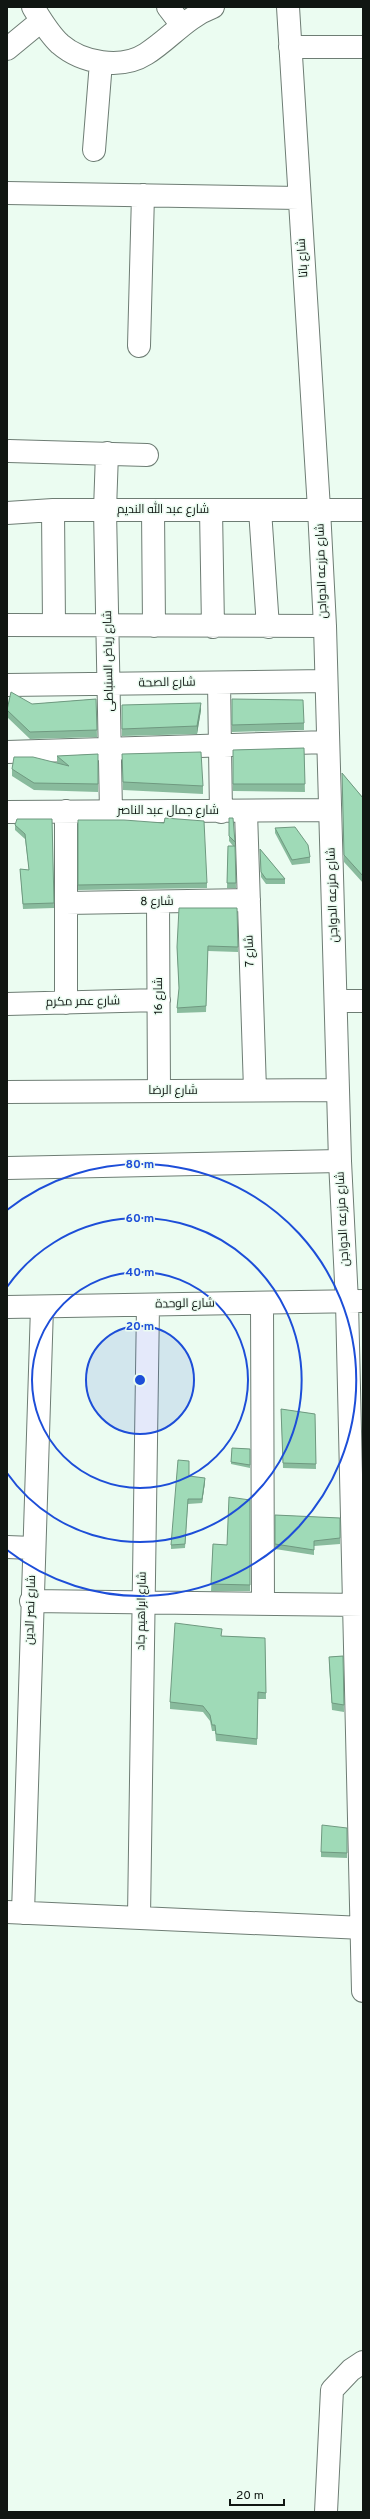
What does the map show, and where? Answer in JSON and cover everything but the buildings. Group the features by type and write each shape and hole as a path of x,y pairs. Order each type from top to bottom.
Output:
{"street":[{"path":"168,7 181,24"},
{"path":"7,49 37,14 60,44 72,52 85,58 102,62 132,61 146,54 181,24 213,7"},
{"name":"شارع باتا","path":"288,7 320,509"},
{"path":"290,48 363,47"},
{"path":"94,150 102,62"},
{"path":"7,192 299,198"},
{"path":"139,346 143,195"},
{"path":"9,451 147,455"},
{"name":"شارع رياض السنباطى","path":"107,453 105,510 111,811"},
{"name":"شارع مزرعه الدواجن","path":"320,509 337,1001 340,1161 355,1301 363,1991"},
{"path":"53,510 54,625"},
{"name":"شارع عبد الله النديم","path":"7,513 53,510 363,510"},
{"path":"153,510 154,626"},
{"path":"211,510 213,627"},
{"path":"260,510 268,626"},
{"path":"7,625 213,627 324,626"},
{"name":"شارع الصحة","path":"7,685 326,682"},
{"path":"219,683 221,812"},
{"path":"7,752 328,742"},
{"name":"شارع جمال عبد الناصر","path":"7,812 246,812 330,810"},
{"path":"66,811 66,1003"},
{"name":"شارع 7","path":"246,812 255,1090"},
{"name":"شارع 8","path":"66,904 249,900"},
{"name":"شارع 16","path":"158,902 159,1091"},
{"name":"شارع عمر مكرم","path":"7,1004 159,1000"},
{"path":"337,1001 363,1001"},
{"name":"شارع الرضا","path":"7,1092 338,1090"},
{"path":"7,1168 340,1161"},
{"name":"شارع الوحدة","path":"7,1307 355,1301"},
{"path":"262,1303 263,1604"},
{"name":"شارع ابراهيم جاد","path":"139,1916 142,1603 148,1305"},
{"name":"شارع نصر الدين","path":"15,1913 31,1602 42,1307"},
{"path":"7,1547 33,1548"},
{"path":"31,1602 359,1605"},
{"path":"15,1913 139,1916 362,1928"},
{"path":"326,2512 332,2390 351,2370 363,2362"}]}
